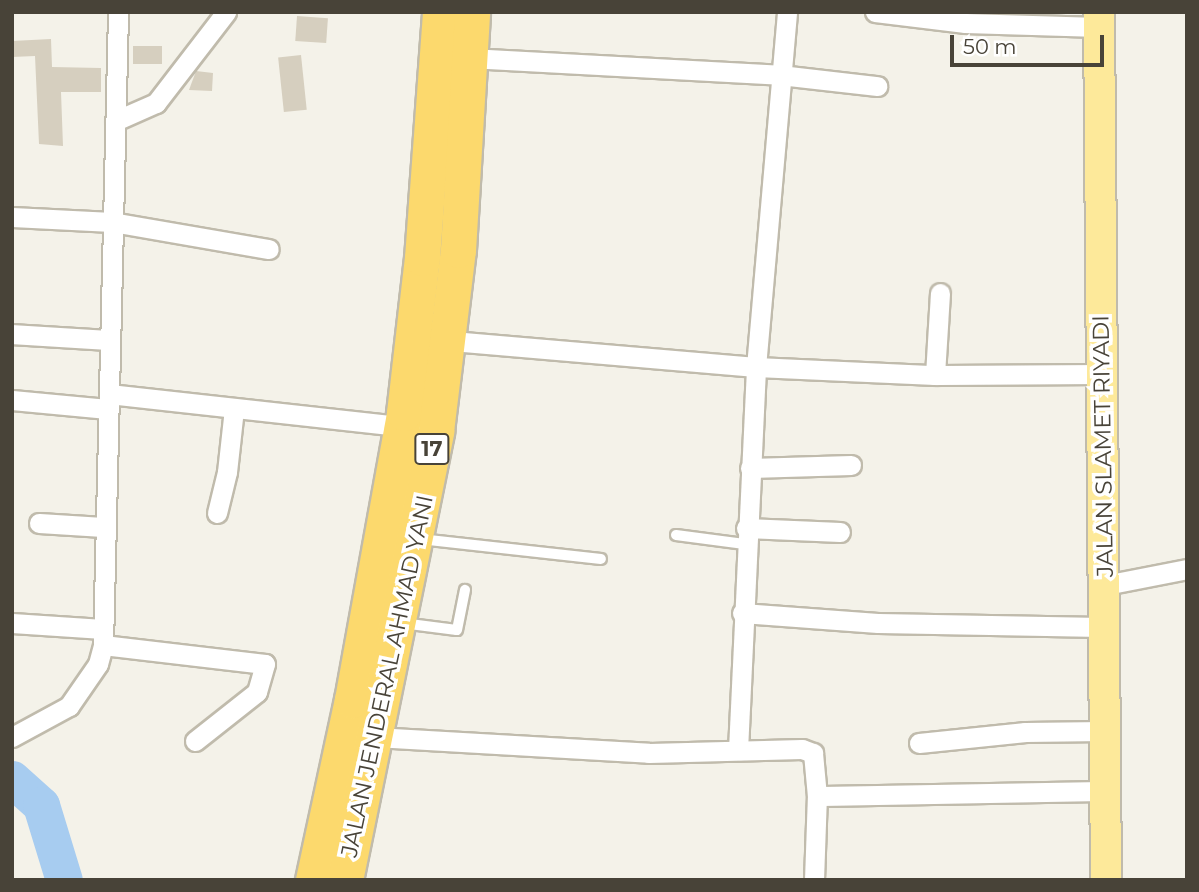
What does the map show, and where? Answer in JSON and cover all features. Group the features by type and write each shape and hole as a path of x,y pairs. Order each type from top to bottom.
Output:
{"highway":[{"name":"JALAN JENDERAL AHMAD YANI","path":"313,880 352,700 401,426 422,258 440,12"},
{"name":"JALAN JENDERAL AHMAD YANI","path":"345,880 436,431 449,341 472,12"}],"main road":[{"name":"JALAN SLAMET RIYADI","path":"1099,19 1106,880"}],"street":[{"path":"12,737 69,706 98,664 103,637 107,340 118,12"},
{"path":"115,121 156,103 226,12"},
{"path":"738,750 745,536 756,367 787,12"},
{"path":"875,12 965,23 1099,19"},
{"path":"470,58 780,75 877,86"},
{"path":"12,217 112,222 270,249"},
{"path":"935,375 940,293"},
{"path":"12,334 107,340"},
{"path":"411,337 756,367 935,375 1103,374"},
{"path":"12,400 234,409 436,431"},
{"path":"217,513 228,472 234,409"},
{"path":"750,468 851,465"},
{"path":"39,523 103,527"},
{"path":"745,536 840,531"},
{"path":"1105,586 1187,569"},
{"path":"742,613 878,622 1102,627"},
{"path":"12,623 265,664 257,692 195,741"},
{"path":"919,743 1025,732 1104,731"},
{"path":"375,737 585,751 810,750 815,759 817,796 814,880"},
{"path":"817,796 1105,791"}],"lane":[{"path":"676,535 745,536"},
{"path":"416,539 600,559"},
{"path":"399,622 457,630 466,590"}],"building":[{"path":"297,16 328,18 326,43 295,41"},
{"path":"51,39 52,67 101,68 101,92 61,92 63,146 39,144 35,56 12,57 12,41"},
{"path":"133,46 162,46 162,64 133,64"},
{"path":"301,55 307,110 284,112 278,57"},
{"path":"196,71 213,73 212,91 189,90"}],"waterway":[{"path":"12,779 41,805 64,880"}]}
